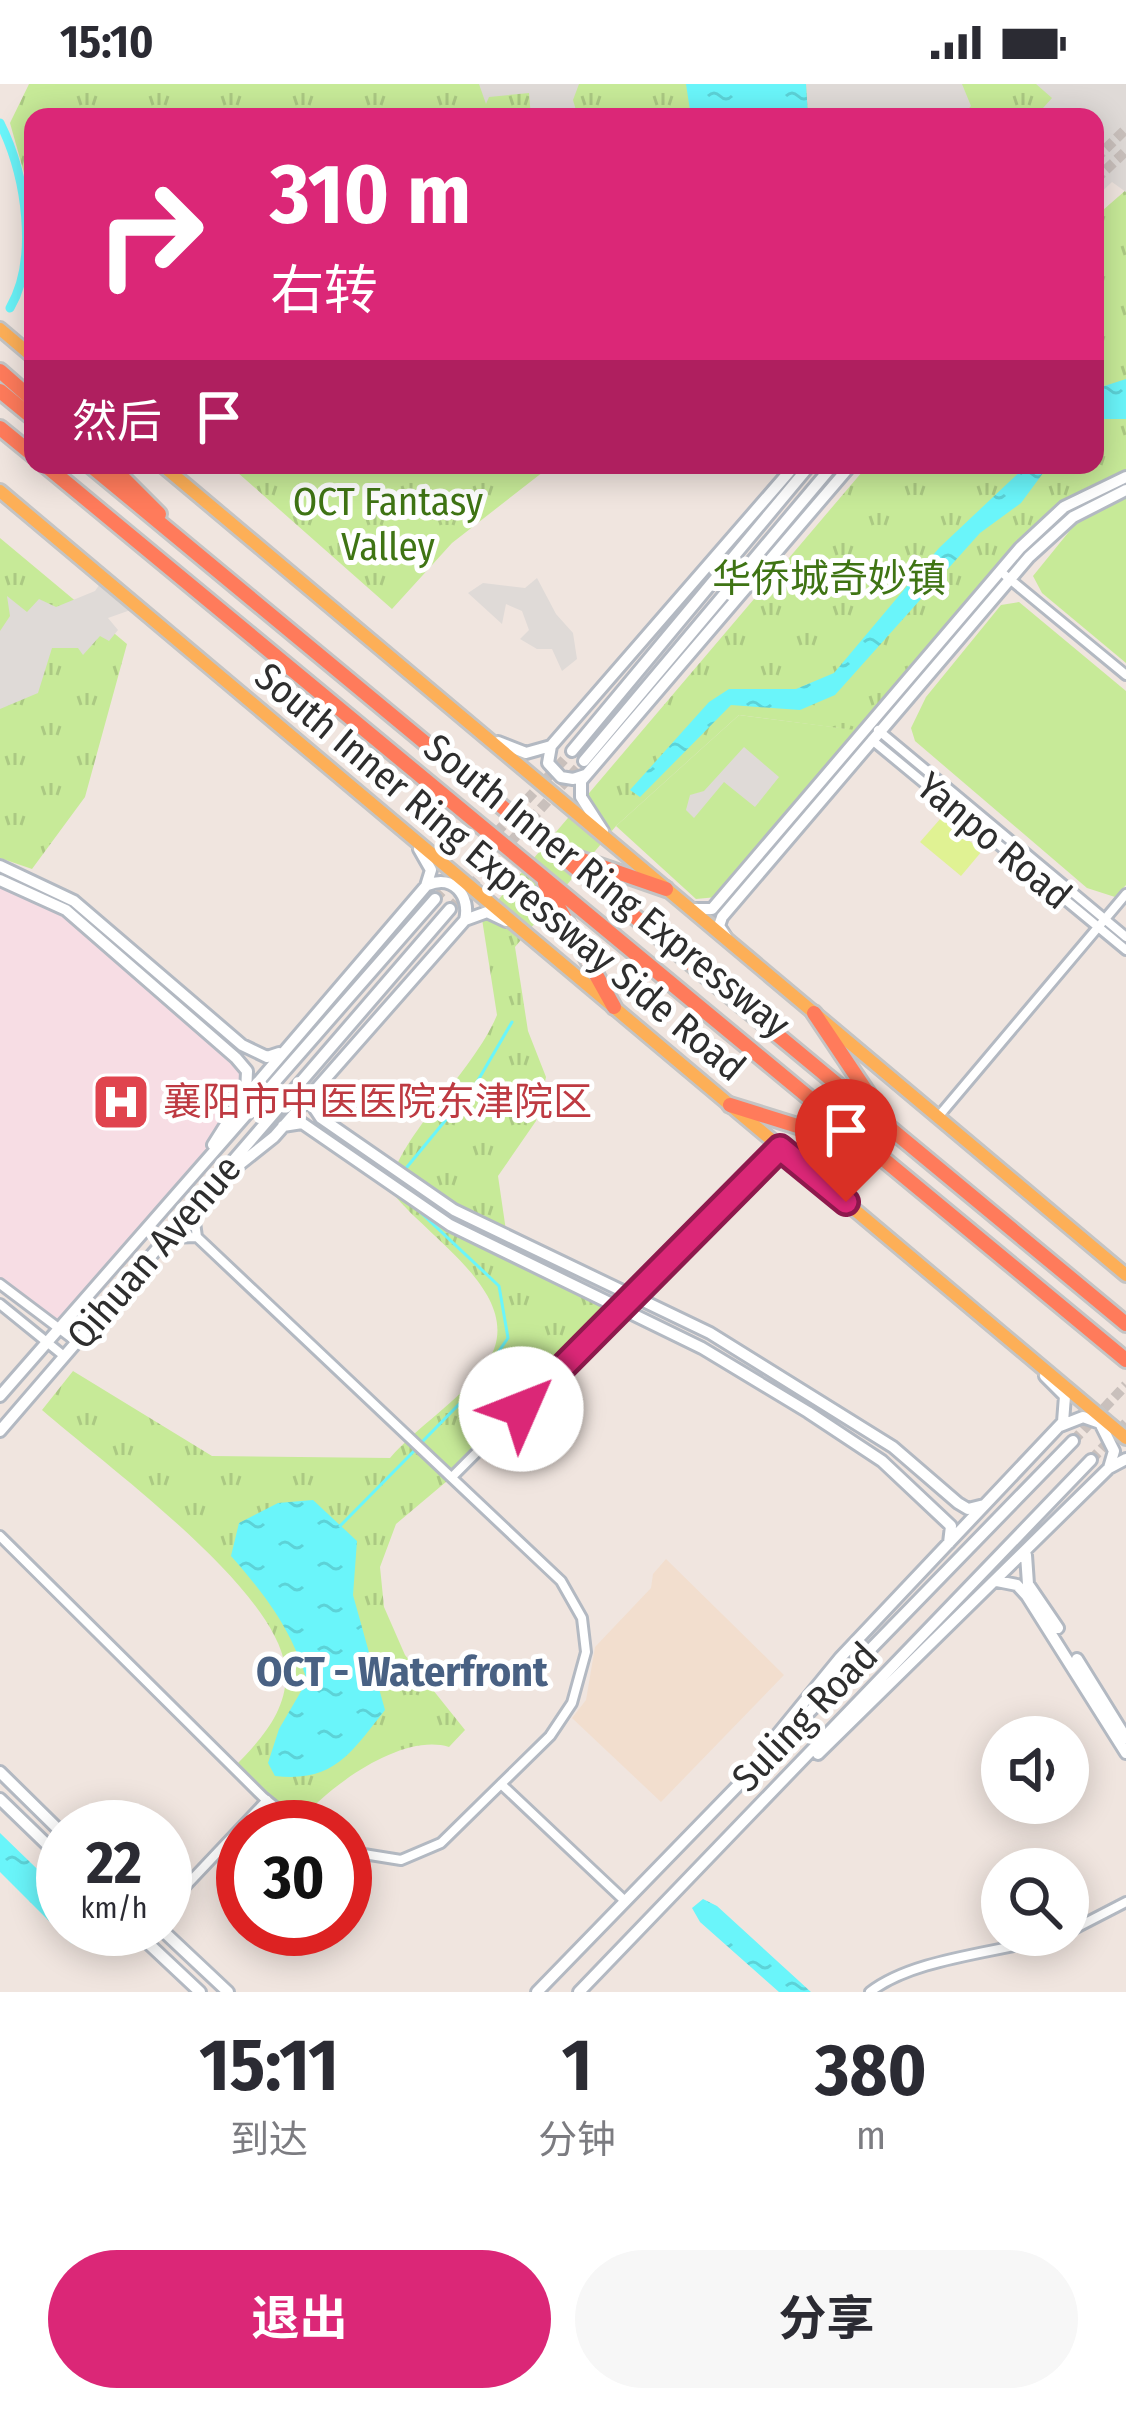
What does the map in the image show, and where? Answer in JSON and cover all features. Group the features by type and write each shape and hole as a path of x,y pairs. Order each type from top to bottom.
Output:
{"highway":[{"path":"0,371 24,392"},
{"path":"0,391 24,411"},
{"path":"0,428 24,448"},
{"name":"South Inner Ring Expressway","path":"56,474 1126,1360"},
{"name":"South Inner Ring Expressway","path":"101,474 1126,1324"},
{"path":"118,474 194,554"},
{"path":"556,851 666,889"},
{"path":"539,873 614,1007"},
{"path":"814,1013 893,1130"},
{"path":"730,1105 877,1150"}],"main road":[{"path":"0,329 24,349"},
{"path":"173,474 1096,1250 1126,1270"},
{"name":"South Inner Ring Expressway Side Road","path":"0,490 1126,1438"}],"street":[{"path":"787,474 551,746 548,763 554,772 573,779 585,768 844,474"},
{"path":"572,751 803,474"},
{"path":"612,843 581,797 585,768 828,474"},
{"path":"832,488 834,474"},
{"path":"689,908 712,909 1064,507 1126,477"},
{"path":"1005,575 1073,517 1126,490"},
{"path":"721,572 730,542"},
{"path":"733,586 763,570"},
{"path":"1005,575 1126,675"},
{"path":"466,721 507,747 526,753 551,746"},
{"path":"728,940 719,926 722,917 871,731"},
{"name":"Yanpo Road","path":"871,731 1101,923 1126,950"},
{"path":"397,824 428,859 426,886"},
{"path":"0,866 74,901 242,1045 267,1057 282,1052"},
{"path":"0,880 65,910 236,1058 247,1071 246,1096"},
{"path":"196,1173 246,1096 426,886 435,881 459,888 468,908 465,920 283,1126 209,1189"},
{"path":"938,1117 1126,894"},
{"name":"Qihuan Avenue","path":"0,1396 435,899"},
{"name":"Qihuan Avenue","path":"0,1431 450,909"},
{"path":"465,920 487,912 519,927"},
{"name":"Yanpo Road","path":"1101,923 1126,937"},
{"path":"315,1090 313,1106 320,1118 454,1210 710,1333 893,1447 958,1503 968,1508 984,1505"},
{"path":"283,1126 302,1123 450,1225 702,1348 882,1461 946,1517 949,1543"},
{"path":"453,1476 636,1298 780,1148"},
{"path":"193,1207 197,1237 416,1439 561,1581 582,1618 586,1652 572,1703 550,1736 441,1843 401,1860 372,1855"},
{"path":"166,1239 197,1237"},
{"path":"0,1284 77,1342"},
{"path":"0,1304 64,1356"},
{"path":"1009,1340 1065,1396 1059,1426"},
{"path":"735,1789 840,1658 1059,1426 1083,1418 1100,1423 1114,1451 1109,1468"},
{"name":"Suling Road","path":"537,1992 1072,1441"},
{"name":"Suling Road","path":"579,1992 1091,1460"},
{"path":"758,1808 868,1710 1109,1468 1126,1460"},
{"path":"0,1536 267,1800"},
{"path":"1030,1548 1024,1573 1028,1584 1126,1738"},
{"path":"997,1581 1017,1585 1028,1596 1126,1753"},
{"path":"0,1772 36,1807"},
{"path":"501,1784 625,1901"},
{"path":"0,1798 36,1833"},
{"path":"192,1879 216,1854"},
{"path":"1089,1922 1126,1903"},
{"path":"164,1956 200,1992"},
{"path":"190,1956 228,1992"},
{"path":"870,1992 893,1974 986,1956"}],"shaded area":[{"path":"479,84 579,84 575,108 530,108 529,93 489,97 486,104"},
{"path":"806,84 962,84 971,106 969,108 807,108"},
{"path":"1036,84 1126,84 1126,192 1112,182 1104,190 1104,108 1043,108 1052,98"},
{"path":"537,578 556,614 573,633 577,659 562,671 552,649 537,649 520,639 529,630 522,611 506,604 502,624 468,593 483,583 525,588"},
{"path":"102,581 139,607 108,618 118,630 109,641 100,636 83,655 78,648 52,648 38,693 0,709 0,631 10,616 7,596 27,612 39,599 56,607 95,591"},
{"path":"744,747 779,777 755,807 724,782 694,818 686,810 690,795 704,791"},
{"name":"襄阳市中医医院东津院区","path":"0,880 66,910 236,1058 247,1083 196,1173 59,1329 0,1284"},
{"path":"666,1559 784,1675 661,1802 572,1718 586,1700 595,1647 651,1588 653,1574"}],"green space":[{"path":"29,84 1065,84 1066,100 1060,108 24,108 24,173 10,123"},
{"name":"华侨城奇妙镇","path":"1126,190 1126,477 1044,526 862,731 739,715 616,826 515,947 528,1031 546,1077 536,1121 498,1176 510,1258 624,1309 453,1476 396,1524 380,1567 384,1607 405,1655 465,1730 449,1747 409,1748 387,1756 321,1800 270,1800 233,1768 263,1735 283,1696 285,1666 274,1634 251,1600 183,1529 42,1410 73,1371 212,1456 390,1458 474,1379 496,1342 496,1317 486,1293 389,1188 407,1146 472,1059 497,1015 482,919 860,474 1104,474 1104,209"},
{"name":"OCT Fantasy Valley","path":"239,474 540,474 452,543 392,609"},
{"path":"1126,494 1126,663 1042,593 1033,576 1076,523"},
{"path":"0,538 127,644 85,797 32,869 0,858"},
{"path":"1019,602 1126,691 1126,885 1115,897 1087,888 915,741 911,728 926,697 1001,605"},
{"path":"739,715 857,730 717,897 696,899 616,826"},
{"path":"941,818 982,851 961,876 920,842"}],"water":[{"path":"686,84 806,84 807,108 690,108"},
{"path":"1126,379 1126,419 1104,419 1104,386"},
{"path":"1017,474 1042,474 1021,503 980,533 835,695 800,710 731,705 640,797 630,790 709,702 729,689 796,689 834,673 939,548"},
{"path":"313,1500 357,1541 353,1595 385,1710 352,1751 327,1769 296,1777 275,1776 268,1763 279,1729 307,1681 276,1614 231,1556 239,1523 278,1503"},
{"path":"0,1833 36,1868 36,1908 0,1872"},
{"path":"703,1899 717,1906 811,1992 779,1992 700,1922 692,1908"}],"waterway":[{"path":"0,123 17,167 24,204"},
{"path":"10,308 24,265"},
{"path":"407,1167 477,1082 512,1022"},
{"path":"417,1209 499,1286 508,1338 469,1394 421,1443"},
{"path":"340,1526 415,1450"}],"tunnel":[{"path":"1104,150 1126,129"},
{"path":"1104,172 1126,151"},
{"path":"435,899 572,751"},
{"path":"450,909 584,761"},
{"path":"1073,1441 1126,1385"},
{"path":"1091,1460 1126,1423"}],"place":[{"name":"襄阳市中医医院东津院区","path":"121,1102"}],"district":[{"name":"OCT - Waterfront","path":"402,1672"}],"route":[{"path":"521,1409 780,1148 846,1202"}]}
